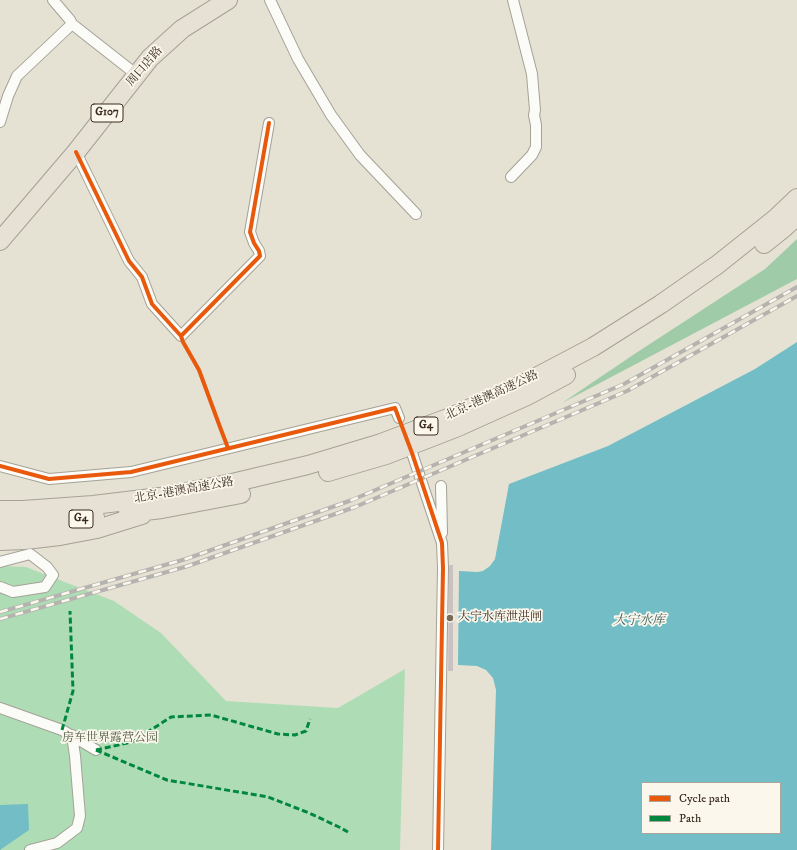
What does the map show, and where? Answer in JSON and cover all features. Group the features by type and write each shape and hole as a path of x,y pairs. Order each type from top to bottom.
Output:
{"highway":[{"name":"周口店路","path":"0,242 76,152 150,58 182,28 228,0"},
{"name":"北京-港澳高速公路","path":"0,510 24,510 93,505 160,497 232,483 315,463 381,443 452,416 520,385 593,347 661,304 717,265 776,218 797,198"},
{"name":"北京-港澳高速公路","path":"0,523 23,523 92,518 162,509 231,496 310,478 386,455 458,427 527,396 599,357 669,313 725,274 797,216"},
{"path":"0,541 60,536 96,529 162,509"}],"street":[{"path":"53,0 72,24 137,75"},
{"path":"270,0 298,59 331,116 360,155 416,214"},
{"path":"511,177 532,155 536,147 536,125 534,115 535,110 532,74 513,0"},
{"path":"0,122 8,96 17,76 72,24"},
{"path":"76,152 128,261 142,277 152,304 181,336 260,256 250,232 269,123"},
{"path":"0,466 49,479 130,472 394,408 399,418"},
{"path":"412,453 442,543"},
{"path":"438,850 443,568 441,486"},
{"path":"0,562 30,554 47,567 54,575 45,587 13,592 0,587"},
{"path":"0,708 62,730 96,750"},
{"path":"30,850 57,843 77,828 80,816 72,735"}],"green space":[{"path":"797,239 797,279 562,403 765,269"},
{"name":"房车世界露营公园","path":"0,566 26,567 114,601 161,633 226,701 338,708 405,669 400,850 0,850"}],"water":[{"name":"大宁水库","path":"797,342 797,850 491,850 496,690 493,678 486,670 477,666 458,665 459,571 483,571 490,566 495,559 509,484 608,446 755,369"},
{"path":"28,804 29,830 0,850 0,805"}],"building":[{"name":"大宁水库泄洪闸","path":"449,565 453,565 453,671 448,671"}],"railway":[{"path":"0,612 186,559 352,500 624,384 797,287"},
{"path":"0,619 188,566 355,507 627,391 797,296"}],"marked path":[{"path":"62,730 73,691 70,611"},
{"path":"96,750 132,742 171,717 211,715 278,734 295,735 306,731 310,719"},
{"path":"96,750 167,780 268,797 309,813 348,832"}],"cycle path":[{"path":"76,152 129,261 142,277 152,304 181,336 260,256 250,232 269,123"},
{"path":"181,336 199,370 228,448"},
{"path":"0,466 49,479 131,472 395,408 412,453 442,543 443,568 438,850"}],"place":[{"name":"大宁水库泄洪闸","path":"450,618"}]}
